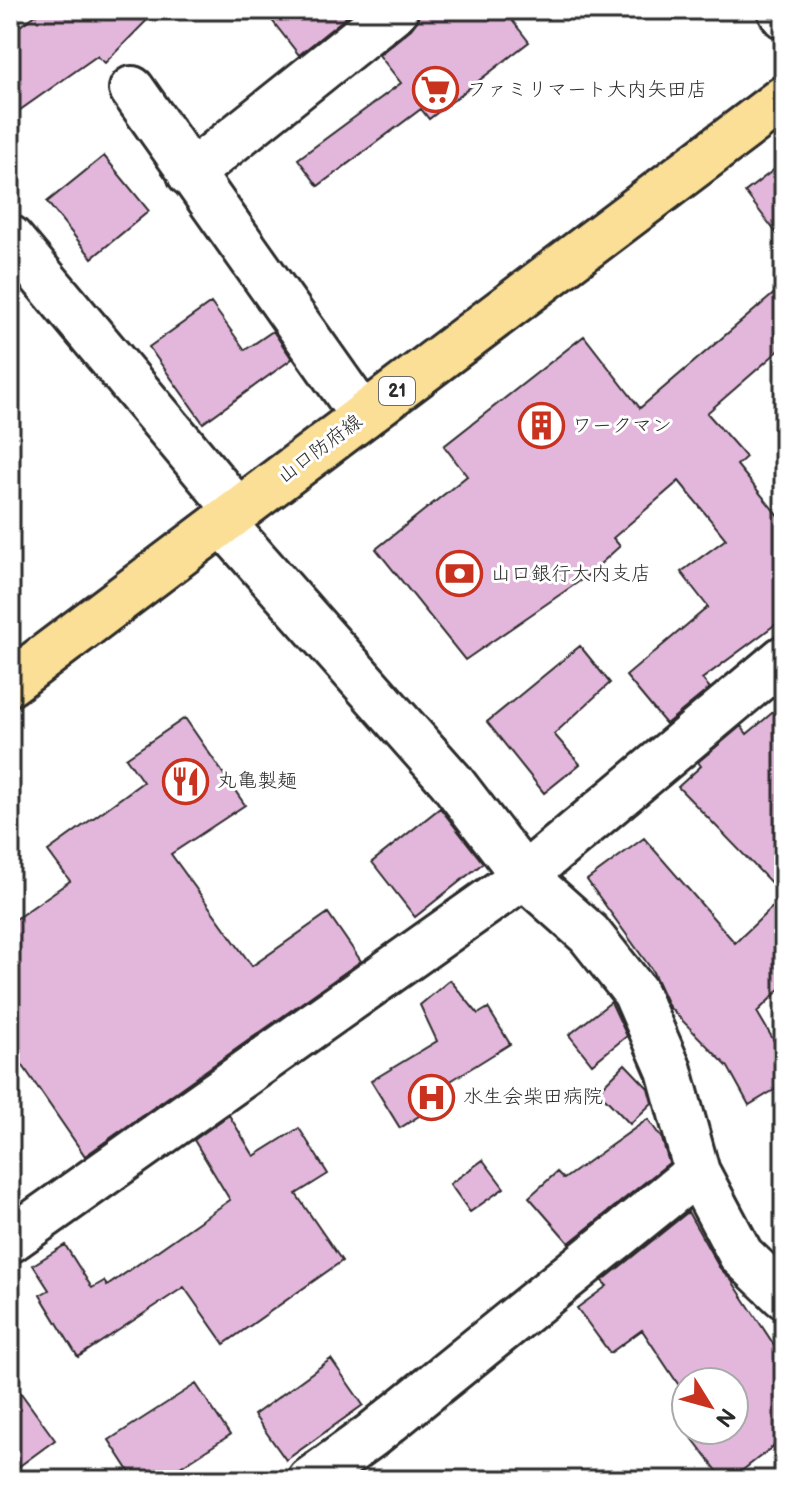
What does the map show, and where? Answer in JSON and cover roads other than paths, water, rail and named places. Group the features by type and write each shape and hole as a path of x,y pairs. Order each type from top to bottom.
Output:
{"main road":[{"name":"山口防府線","path":"10,683 784,98"}],"street":[{"path":"190,174 395,10"},
{"path":"780,10 784,16"},
{"path":"132,89 363,416"},
{"path":"10,238 230,517 451,781 524,876 589,934 635,992 669,1070 697,1172 741,1255 784,1296"},
{"path":"10,1240 524,876 784,658"},
{"path":"310,1480 372,1435 697,1172"}],"place":[{"name":"ファミリマート大内矢田店","path":"436,90"},
{"name":"ワークマン","path":"541,426"},
{"name":"山口銀行大内支店","path":"460,574"},
{"name":"丸亀製麺","path":"186,781"},
{"name":"水生会柴田病院","path":"432,1097"}]}
